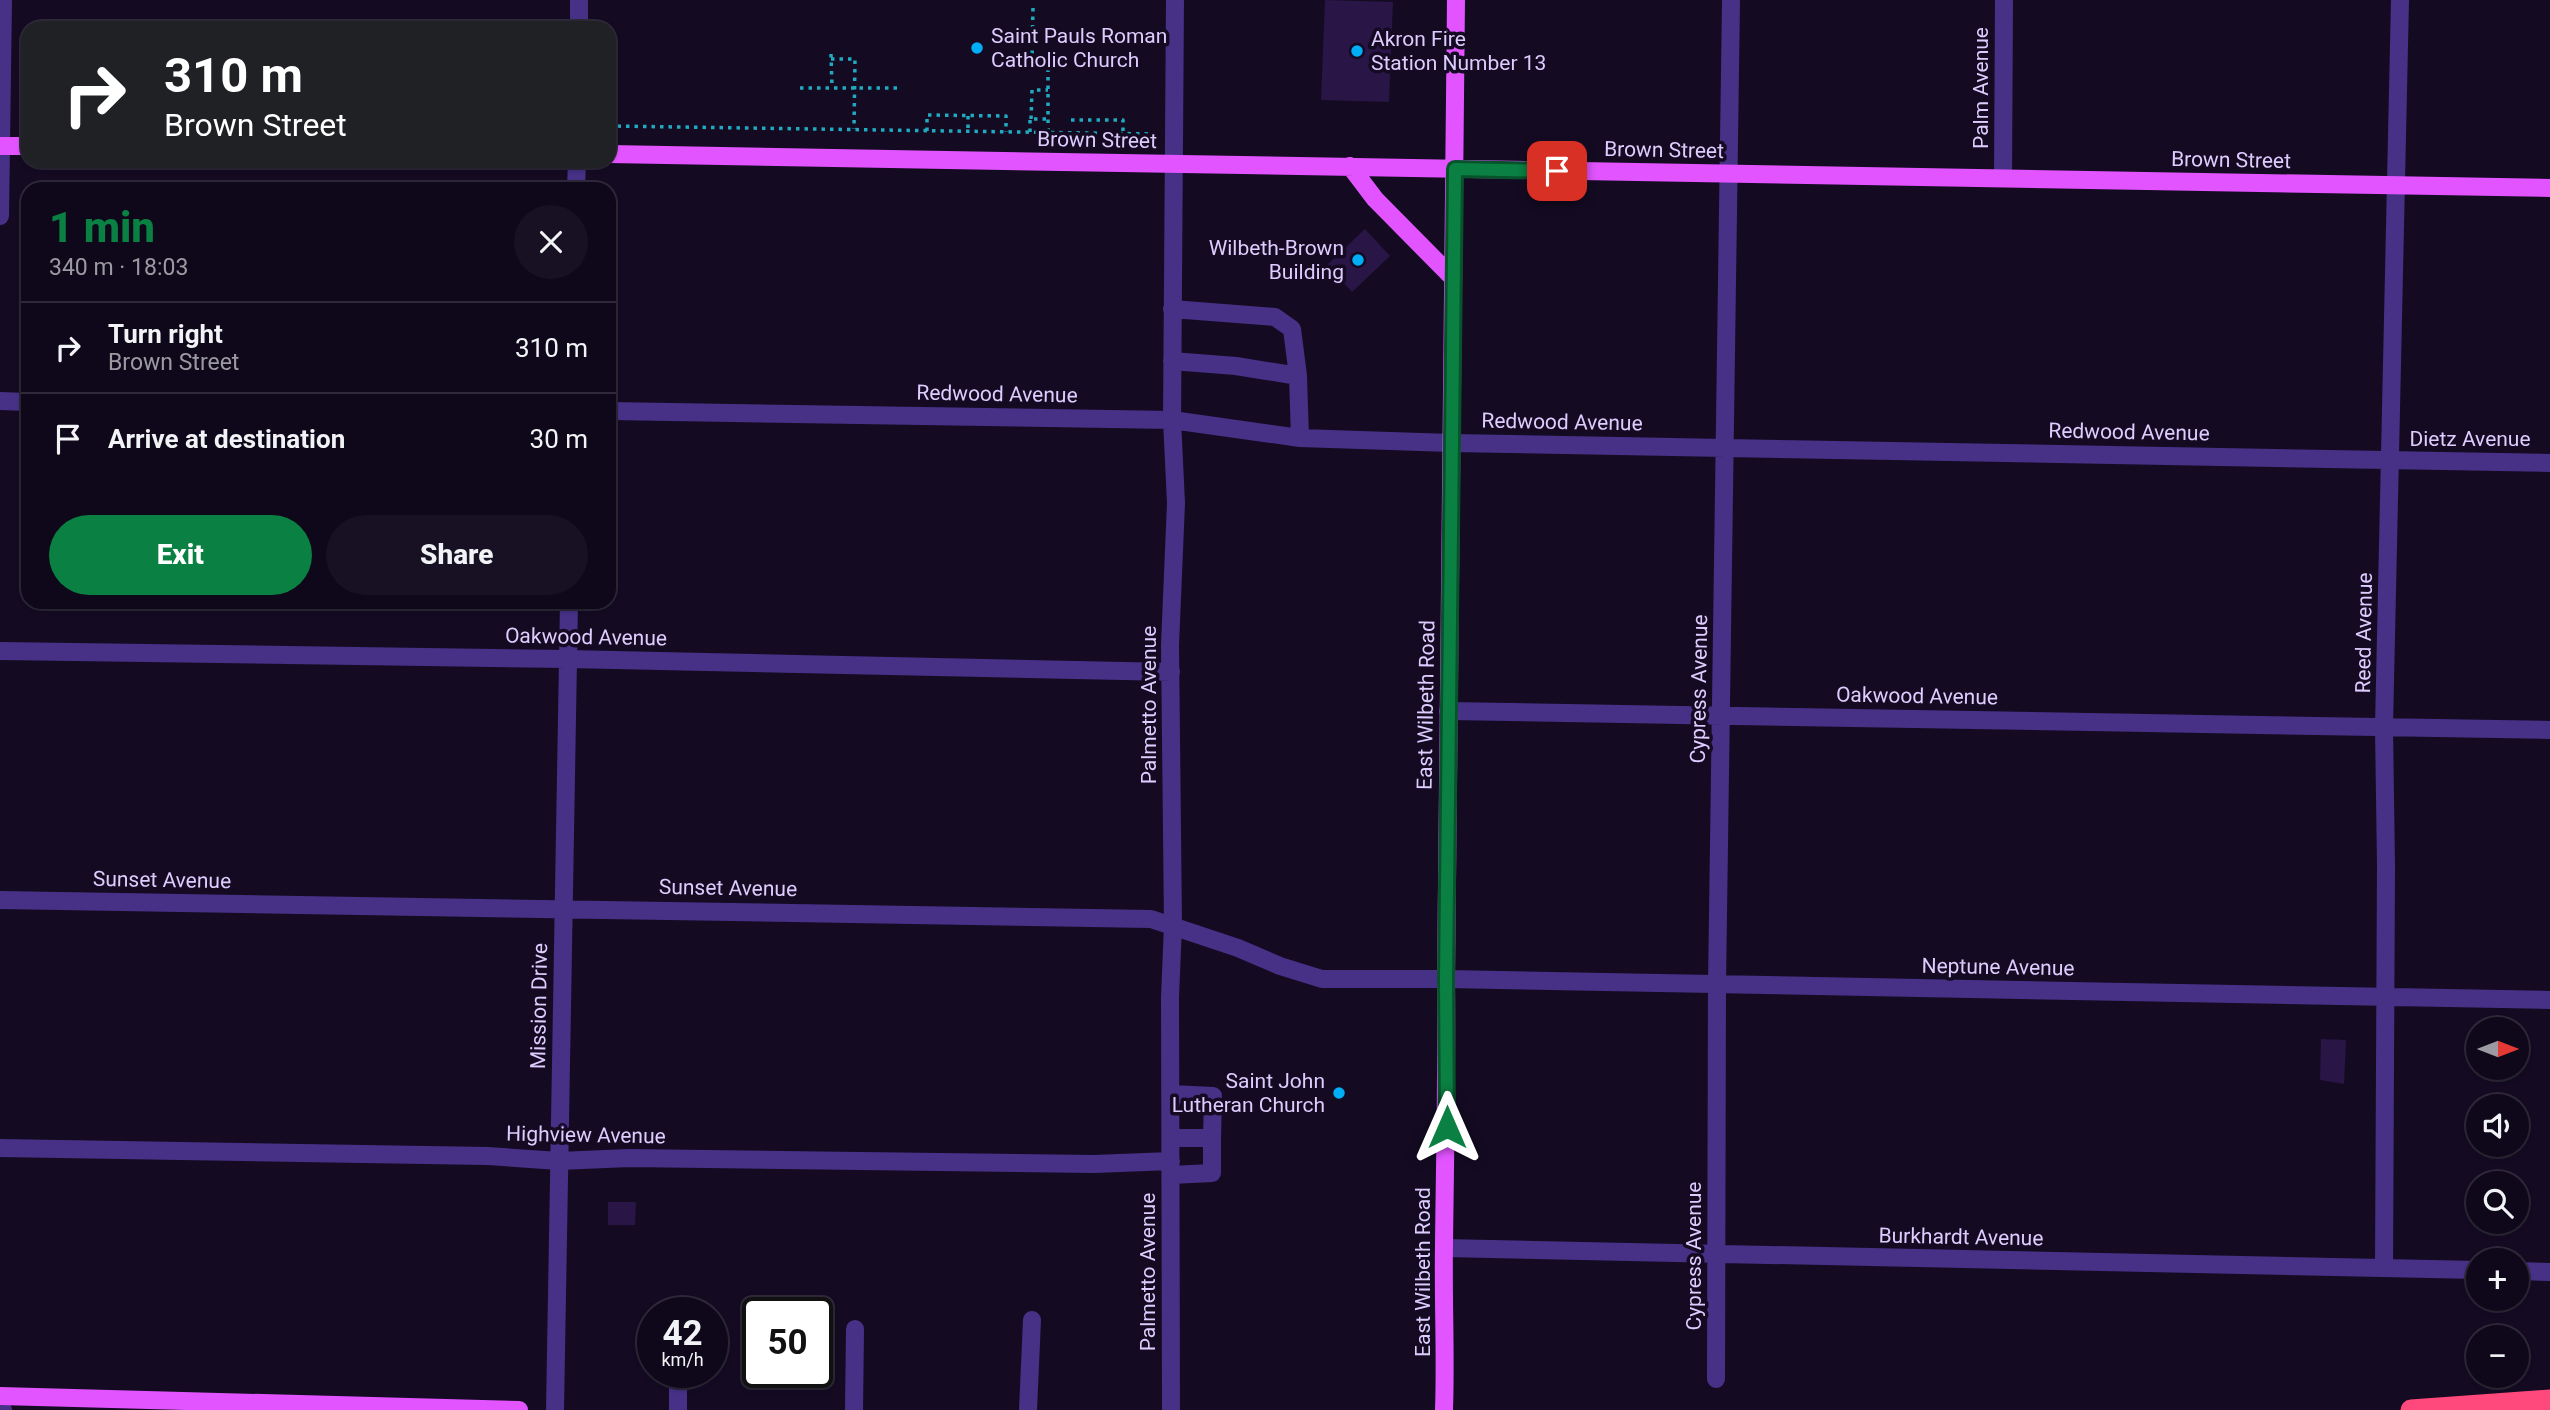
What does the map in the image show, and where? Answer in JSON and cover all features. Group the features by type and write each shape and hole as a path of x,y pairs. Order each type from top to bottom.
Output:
{"highway":[{"path":"2411,1410 2550,1400"}],"main road":[{"name":"East Wilbeth Road","path":"1444,1410 1456,0"},
{"path":"0,146 21,146"},
{"name":"Brown Street","path":"616,154 2550,188"},
{"path":"1350,166 1375,199 1453,278"},
{"path":"0,1396 519,1410"}],"street":[{"path":"0,216 3,0"},
{"path":"579,0 579,21"},
{"name":"Palmetto Avenue","path":"1171,1410 1171,672 1176,503 1172,420 1172,164 1175,0"},
{"name":"Cypress Avenue","path":"1716,1379 1717,984 1731,0"},
{"name":"Palm Avenue","path":"2003,177 2004,0"},
{"name":"Reed Avenue","path":"2384,1267 2384,727 2400,0"},
{"path":"1172,309 1275,317 1292,329 1298,376 1300,438"},
{"path":"1172,361 1236,366 1298,376"},
{"path":"0,401 21,402"},
{"name":"Redwood Avenue","path":"616,411 1172,420 1300,438 1451,443 2390,461"},
{"name":"Dietz Avenue","path":"2390,461 2550,463"},
{"name":"Mission Drive","path":"555,1410 569,609"},
{"name":"Oakwood Avenue","path":"0,651 568,659 1171,672"},
{"name":"Oakwood Avenue","path":"1448,711 2550,730"},
{"name":"Sunset Avenue","path":"0,900 1097,916 1151,919 1322,979 1446,979"},
{"name":"Neptune Avenue","path":"1446,979 2550,1000"},
{"path":"1171,1094 1213,1096 1212,1138 1171,1138"},
{"name":"Highview Avenue","path":"0,1148 488,1156 559,1161 629,1158 1094,1164 1212,1173 1212,1138"},
{"name":"Burkhardt Avenue","path":"1444,1248 2466,1270"},
{"path":"2529,1271 2550,1272"},
{"path":"1028,1410 1032,1320"},
{"path":"855,1329 855,1410"},
{"path":"678,1388 678,1410"},
{"path":"0,1403 3,1410"}],"path":[{"path":"1033,8 1032,60 1048,60 1048,132"},
{"path":"832,87 831,57 855,59 854,129"},
{"path":"800,88 902,88"},
{"path":"1030,132 1032,90 1048,90"},
{"path":"927,131 927,115 1006,116 1006,132"},
{"path":"968,116 968,131"},
{"path":"1031,118 1049,118"},
{"path":"1071,120 1123,120 1122,134"},
{"path":"616,126 1156,134"}],"building":[{"name":"Akron Fire Station Number 13","path":"1325,0 1393,2 1389,102 1321,100"},
{"name":"Wilbeth-Brown Building","path":"1365,229 1390,256 1352,292 1327,265"},
{"path":"2321,1039 2346,1040 2344,1084 2320,1080"},
{"path":"608,1202 636,1202 635,1225 608,1225"}],"place":[{"name":"Saint Pauls Roman Catholic Church","path":"977,48"},
{"name":"Akron Fire Station Number 13","path":"1357,51"},
{"name":"Wilbeth-Brown Building","path":"1358,260"},
{"name":"Saint John Lutheran Church","path":"1339,1093"}],"route":[{"path":"1447,1127 1446,979 1455,169 1557,171"}]}
